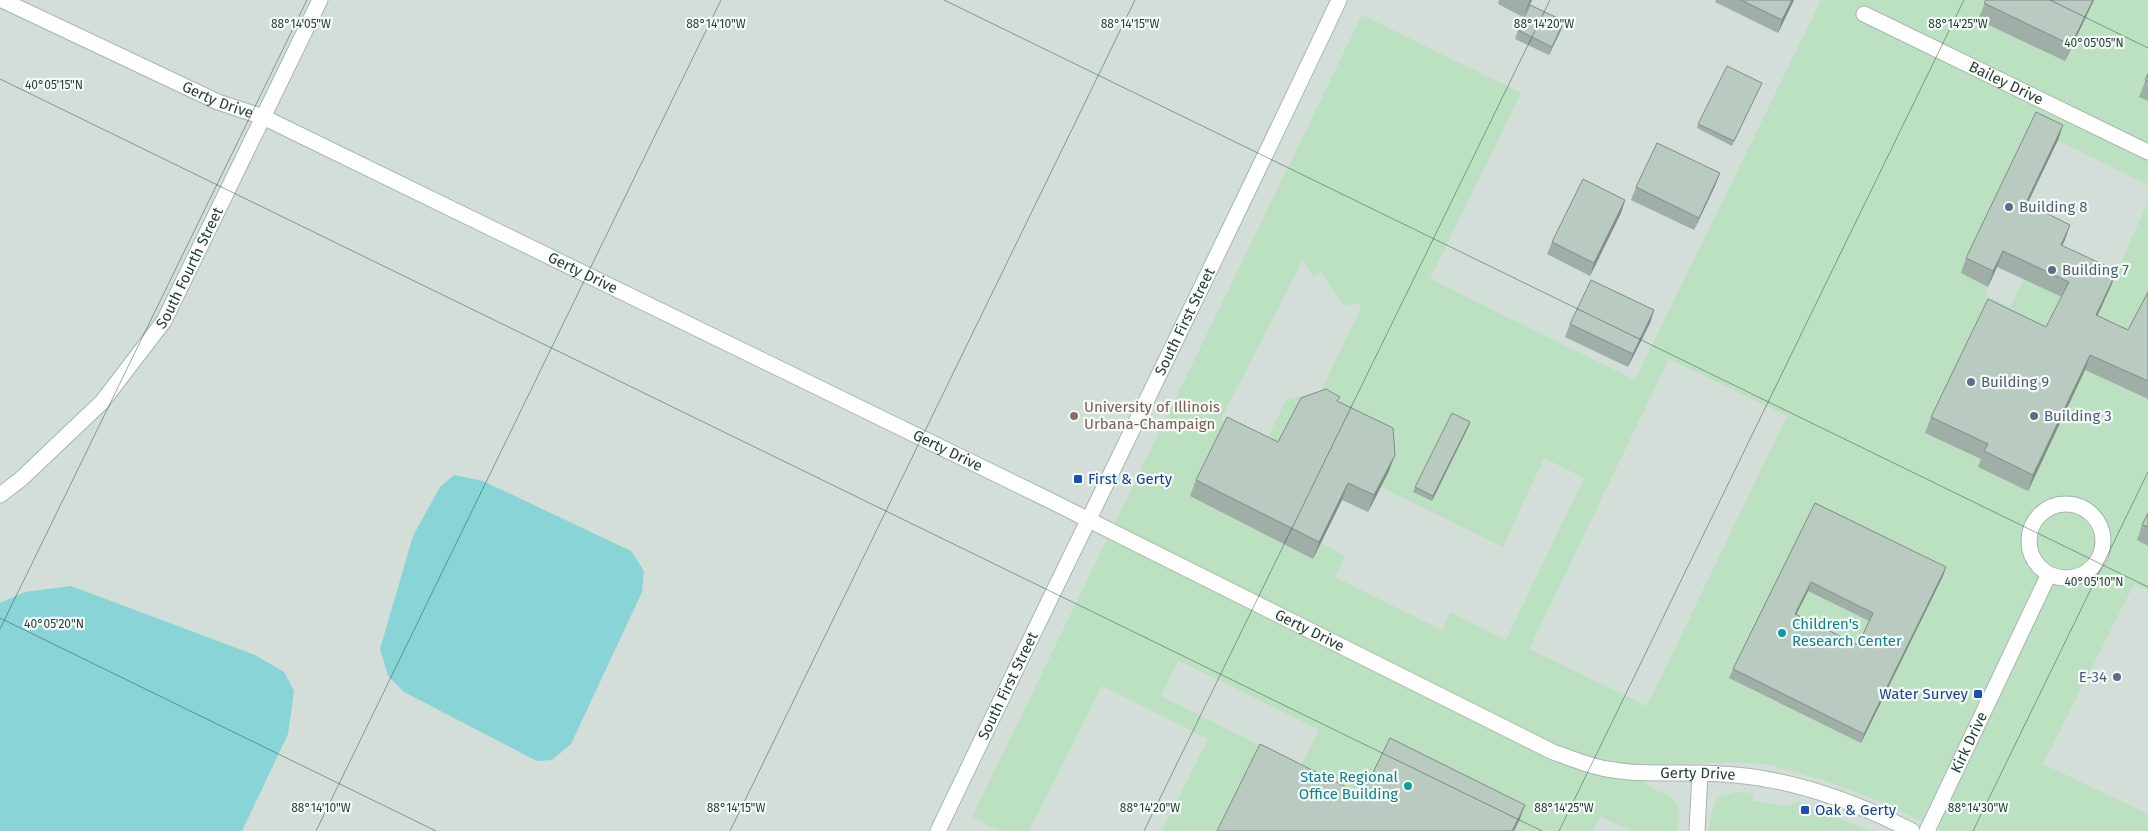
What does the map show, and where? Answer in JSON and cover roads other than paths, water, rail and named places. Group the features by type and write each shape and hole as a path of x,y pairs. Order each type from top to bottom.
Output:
{"street":[{"name":"Gerty Drive","path":"2,0 218,102 263,117 1087,520 1553,752 1607,769 1652,774 1756,777 1793,785 1845,803 1912,831"},
{"name":"South Fourth Street","path":"0,494 21,479 102,402 164,321 320,0"},
{"name":"South First Street","path":"938,831 1087,520 1237,218 1339,0"},
{"name":"Bailey Drive","path":"1864,14 2148,152"},
{"path":"2058,505 2076,505 2088,511 2096,519 2102,530 2102,548 2094,565 2085,573 2074,577 2057,577 2049,574 2039,567 2032,557 2029,533 2034,522 2042,512 2058,505"},
{"name":"Kirk Drive","path":"1927,831 2049,574"},
{"path":"1697,831 1700,774"}],"water":[{"path":"454,475 483,481 631,551 644,571 642,592 571,744 552,760 537,761 404,692 388,676 380,649 413,536 440,487"},
{"path":"71,586 255,655 284,672 294,691 288,734 242,831 0,831 0,603 25,592"}],"place":[{"name":"Building 8","path":"2009,207"},
{"name":"Building 7","path":"2052,270"},
{"name":"Building 9","path":"1971,382"},
{"name":"University of Illinois Urbana-Champaign","path":"1074,416"},
{"name":"Building 3","path":"2034,416"},
{"name":"First & Gerty","path":"1078,479"},
{"name":"Children's Research Center","path":"1782,633"},
{"name":"E-34","path":"2117,677"},
{"name":"Water Survey","path":"1978,694"},
{"name":"State Regional Office Building","path":"1408,786"},
{"name":"Oak & Gerty","path":"1805,810"}]}
